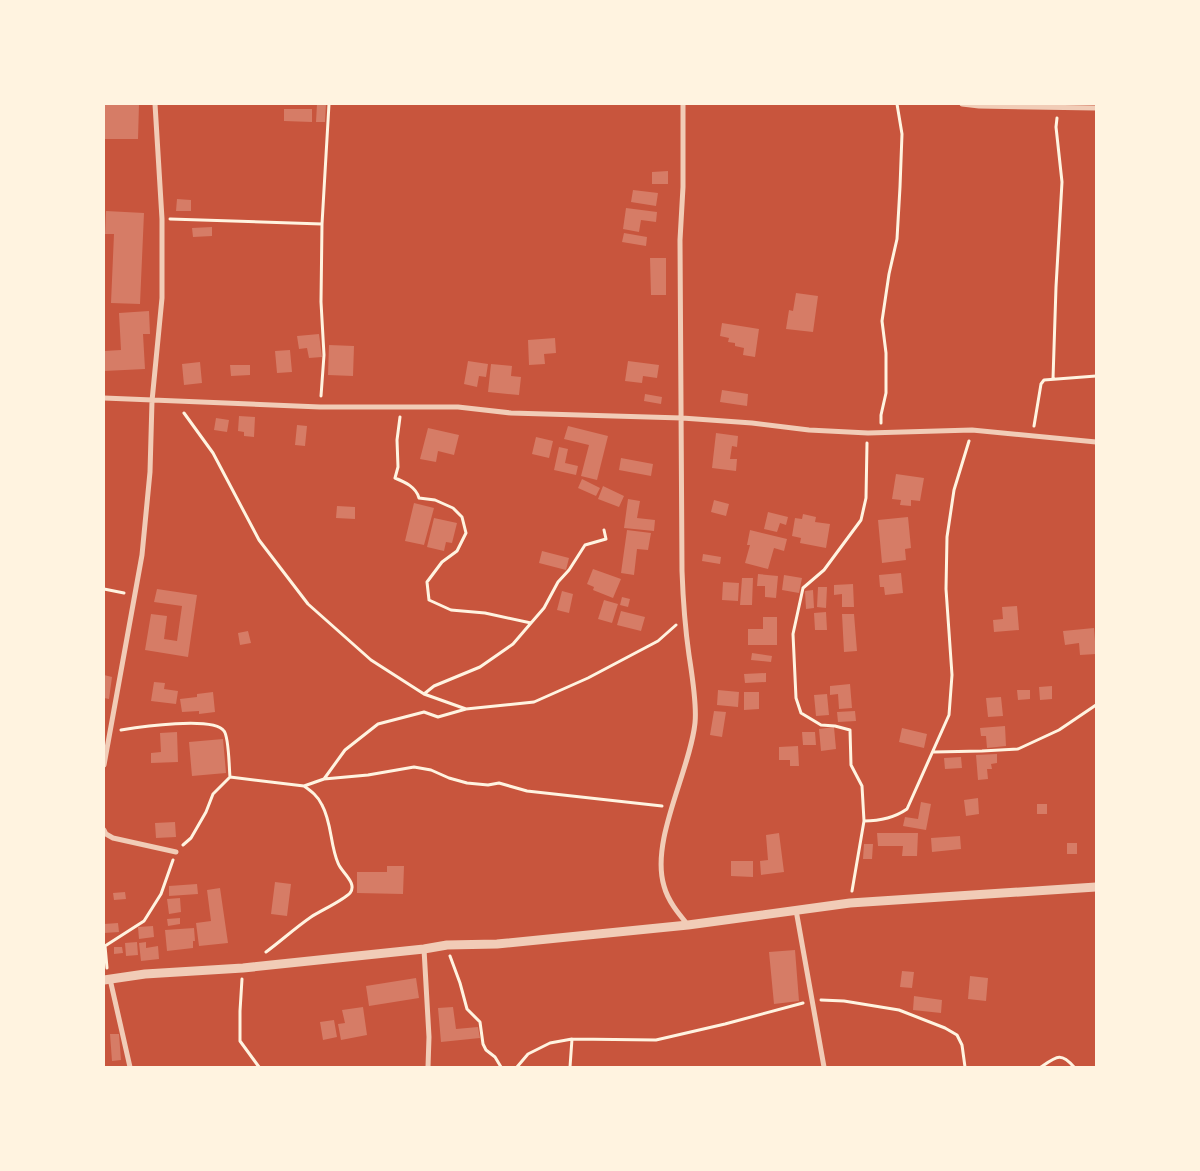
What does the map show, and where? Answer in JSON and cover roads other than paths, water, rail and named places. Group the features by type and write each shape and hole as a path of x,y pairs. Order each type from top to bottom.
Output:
{"street":[{"path":"104,765 142,555 150,472 152,401 162,298 162,219 155,104"},
{"path":"683,104 683,188 680,240 682,571 684,617 695,722 690,747 662,843 663,885 669,900 688,925"},
{"path":"962,104 1096,108"},
{"path":"104,398 320,407 458,407 511,413 682,418 752,423 809,430 881,432 972,430 1096,442"},
{"path":"104,830 106,834 113,838 176,852"},
{"path":"130,1067 107,979 145,974 243,968 447,945 497,944 688,925 850,903 1096,886"},
{"path":"796,910 814,1000 824,1067"},
{"path":"424,949 429,1037 428,1067"}]}
